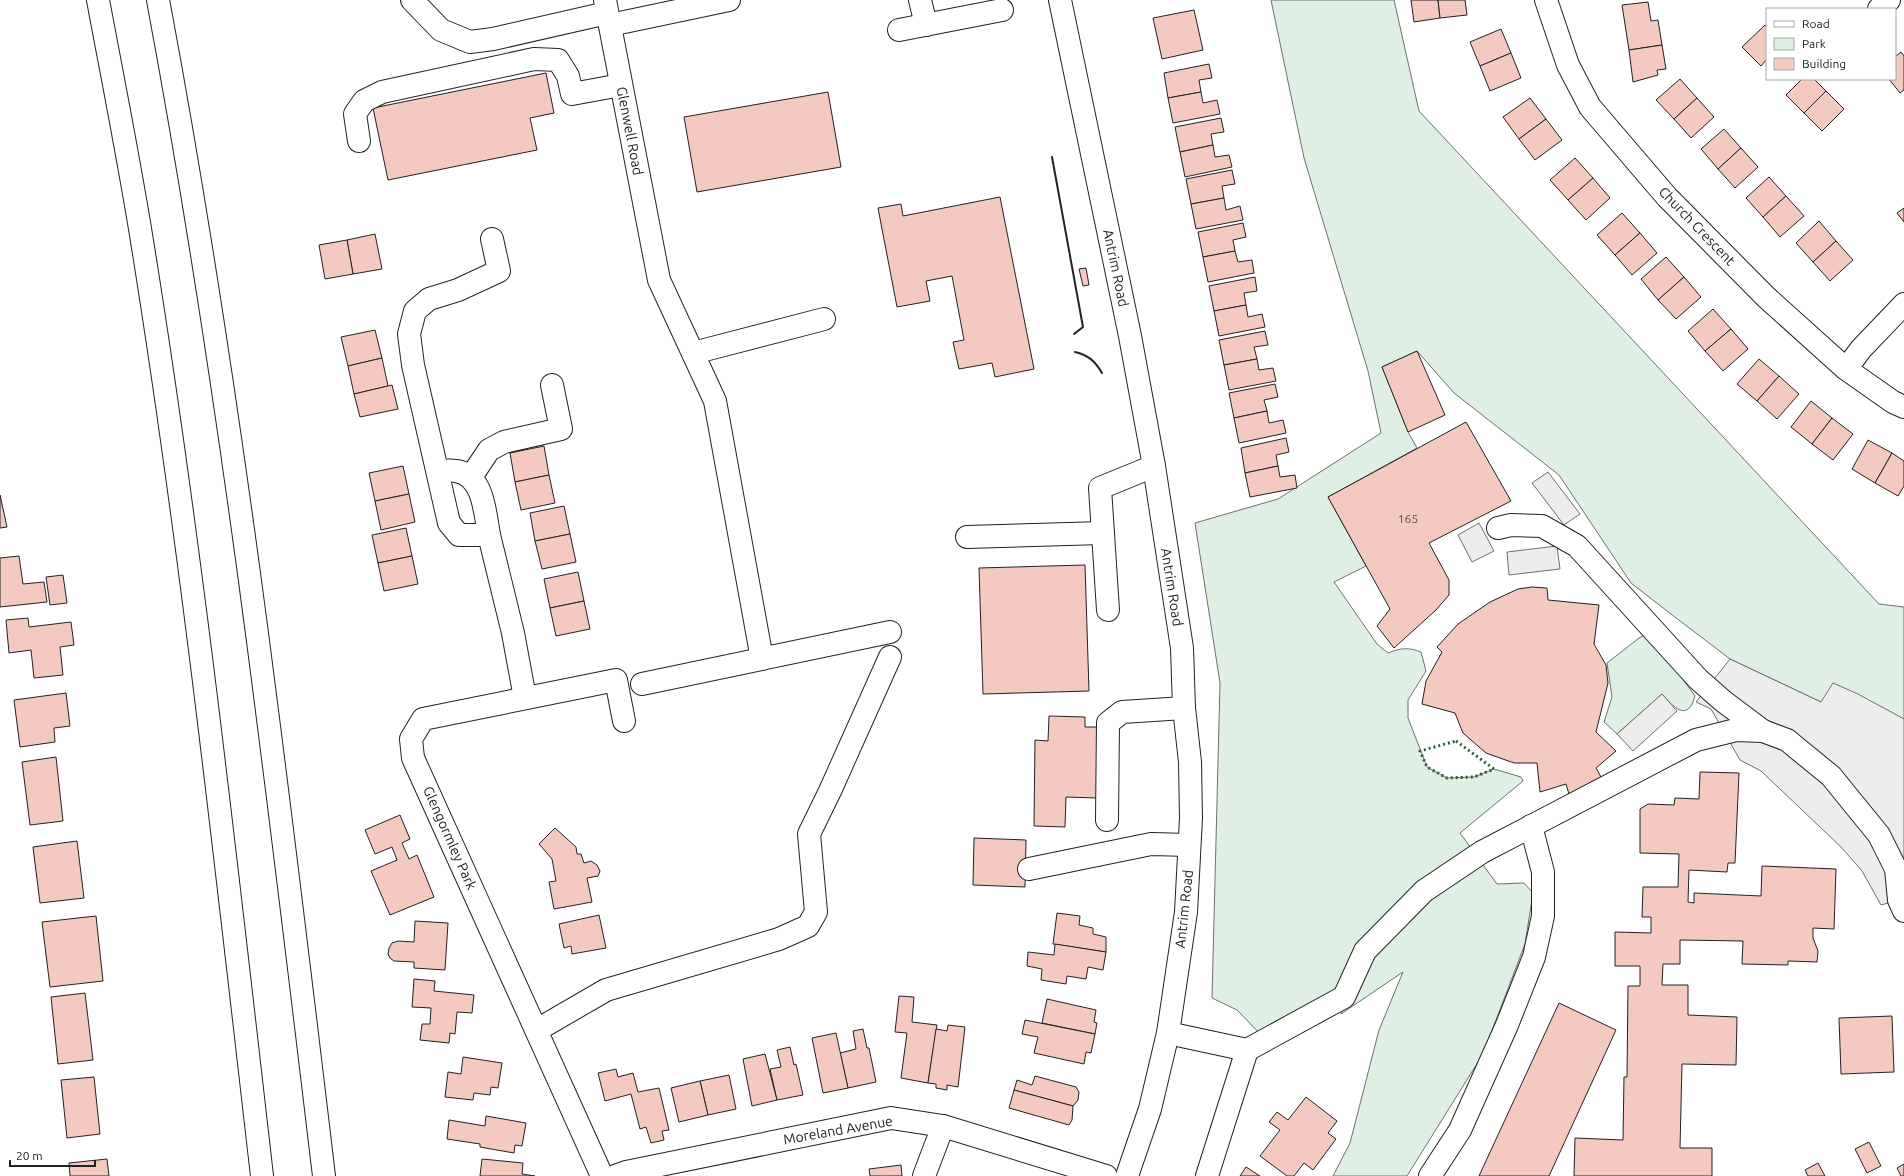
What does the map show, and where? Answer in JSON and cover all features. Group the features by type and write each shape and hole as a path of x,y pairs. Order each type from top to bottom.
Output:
{"main road":[{"path":"98,0 142,238 179,486 262,1176"},
{"path":"158,0 221,374 290,896 324,1176"},
{"path":"412,0 441,30 470,42 492,39 607,13 729,0"},
{"path":"920,0 926,25"},
{"name":"Antrim Road","path":"1060,0 1130,336 1154,466 1182,648 1184,708 1190,762 1189,845 1186,912 1168,1034 1150,1109 1127,1176"},
{"name":"Church Crescent","path":"1546,0 1568,65 1590,107 1667,197 1766,297 1846,369 1893,402 1904,407"},
{"path":"1880,8 1890,0"},
{"path":"899,30 1002,10"},
{"name":"Glenwell Road","path":"607,13 659,280 714,401 762,659"},
{"path":"359,141 355,114 364,101 382,92 519,62 534,59 558,60 568,76 572,94 621,85"},
{"path":"489,535 459,535 449,523 413,365 409,334 415,311 429,299 458,290 499,271 492,239"},
{"path":"1846,369 1861,349 1904,304"},
{"path":"693,353 824,319"},
{"path":"471,477 489,450 504,442 561,429 552,385"},
{"path":"1108,610 1100,488 1154,466"},
{"path":"438,471 457,471 471,477 481,495 489,535 513,633 525,698"},
{"path":"1498,528 1511,525 1542,526 1577,546 1698,679 1723,701 1763,731 1787,740 1831,776 1879,835 1896,869 1900,900 1904,911"},
{"path":"967,537 1103,533"},
{"path":"642,684 890,632"},
{"path":"537,1030 606,990 779,938 808,926 816,912 808,834 830,791 890,657"},
{"name":"Glengormley Park","path":"602,1176 414,758 411,740 422,719 616,680 624,721"},
{"path":"1107,820 1108,723 1122,712 1184,708"},
{"path":"1168,1034 1247,1050 1344,997 1365,952 1424,892 1482,852 1696,740 1736,730 1763,731"},
{"path":"1430,1176 1460,1130 1507,1026 1534,957 1543,916 1544,872 1531,826"},
{"path":"1029,869 1151,844 1189,845"},
{"path":"1207,1176 1247,1050"},
{"name":"Moreland Avenue","path":"615,1176 626,1172 891,1118 943,1126 1106,1176"},
{"path":"924,1176 943,1126"}],"green space":[{"path":"1271,0 1394,0 1419,111 1879,604 1904,607 1904,719 1821,702 1730,659 1631,583 1559,475 1454,393 1417,351 1382,367 1408,432 1417,448 1328,497 1366,566 1334,582 1377,644 1388,653 1404,649 1412,649 1421,652 1426,671 1408,700 1408,718 1427,767 1447,778 1474,777 1494,769 1521,777 1523,781 1460,833 1497,884 1524,883 1533,893 1525,944 1483,1054 1407,1176 1333,1176 1350,1143 1379,1030 1403,972 1341,1014 1343,997 1266,1040 1237,1010 1212,998 1220,683 1195,523 1278,499 1381,433 1368,371 1304,158"},
{"path":"1649,633 1695,696 1692,704 1684,711 1671,704 1662,694 1617,734 1604,722 1612,697 1607,663 1639,638"}],"shaded area":[{"path":"1548,472 1580,514 1564,525 1532,483"},
{"path":"1479,523 1494,551 1472,562 1458,535"},
{"path":"1557,546 1560,569 1509,575 1507,552"},
{"path":"1730,659 1821,702 1833,683 1858,694 1904,719 1904,896 1899,900 1881,905 1862,871 1841,847 1761,771 1740,760 1711,709 1696,702"},
{"path":"1662,694 1677,711 1633,751 1617,734"}],"building":[{"path":"1411,0 1438,0 1440,18 1414,22"},
{"path":"1438,0 1465,0 1467,15 1440,18"},
{"path":"1648,2 1651,21 1658,20 1662,45 1629,50 1622,5"},
{"path":"1194,10 1203,50 1162,59 1153,18"},
{"path":"1765,25 1766,26 1766,60 1761,66 1742,47"},
{"path":"1501,29 1511,53 1480,66 1470,42"},
{"path":"1662,45 1666,69 1657,70 1658,75 1633,82 1629,50"},
{"path":"1901,52 1904,56 1904,90 1900,93 1890,80 1896,80 1896,56"},
{"path":"1511,53 1521,78 1490,91 1480,66"},
{"path":"1209,64 1212,78 1199,80 1201,92 1168,98 1164,73"},
{"path":"546,73 554,113 530,118 537,150 388,180 373,108"},
{"path":"1680,79 1697,98 1674,119 1656,100"},
{"path":"1801,80 1815,80 1826,91 1804,113 1786,95"},
{"path":"1826,91 1844,109 1822,131 1804,113"},
{"path":"828,92 841,167 697,192 684,117"},
{"path":"1201,92 1203,103 1217,100 1220,114 1173,123 1168,98"},
{"path":"1530,98 1546,119 1519,139 1503,117"},
{"path":"1697,98 1714,117 1691,138 1674,119"},
{"path":"1221,118 1224,132 1211,134 1213,145 1180,152 1175,127"},
{"path":"1546,119 1562,140 1535,160 1519,139"},
{"path":"1724,129 1741,148 1718,169 1701,149"},
{"path":"1213,145 1215,157 1229,155 1232,167 1185,177 1180,152"},
{"path":"1741,148 1758,167 1735,188 1718,169"},
{"path":"1575,158 1593,178 1568,200 1550,180"},
{"path":"1232,170 1235,184 1222,186 1224,198 1191,204 1186,179"},
{"path":"1769,177 1786,196 1763,217 1746,198"},
{"path":"1593,178 1610,198 1586,220 1568,200"},
{"path":"1786,196 1804,216 1780,237 1763,217"},
{"path":"1000,197 1034,369 995,377 992,363 959,369 953,342 964,340 952,276 926,281 930,301 897,307 878,208 901,204 903,216"},
{"path":"1224,198 1226,210 1240,206 1243,220 1196,229 1191,204"},
{"path":"1904,208 1904,222 1897,213"},
{"path":"1622,213 1640,233 1615,255 1597,235"},
{"path":"1819,221 1836,241 1813,262 1796,243"},
{"path":"1243,223 1246,237 1233,240 1235,251 1203,257 1198,232"},
{"path":"1640,233 1657,253 1632,275 1615,255"},
{"path":"375,234 382,269 353,274 347,240"},
{"path":"347,240 353,274 325,279 319,245"},
{"path":"1836,241 1853,260 1830,281 1813,262"},
{"path":"1235,251 1238,262 1252,260 1254,273 1208,282 1203,257"},
{"path":"1666,257 1684,277 1658,300 1641,279"},
{"path":"1086,268 1089,285 1083,286 1079,269"},
{"path":"1255,277 1257,291 1244,293 1246,305 1214,311 1209,286"},
{"path":"1684,277 1701,297 1676,319 1658,300"},
{"path":"1246,305 1248,317 1262,314 1265,327 1219,336 1214,311"},
{"path":"1713,309 1731,329 1705,351 1688,331"},
{"path":"1731,329 1748,349 1723,371 1705,351"},
{"path":"375,330 382,358 348,366 341,337"},
{"path":"1265,331 1268,345 1254,347 1257,359 1224,365 1219,340"},
{"path":"1417,351 1445,415 1408,432 1382,367"},
{"path":"382,358 388,386 354,394 348,366"},
{"path":"1257,359 1259,370 1273,368 1276,381 1229,390 1224,365"},
{"path":"1759,359 1779,376 1757,401 1737,384"},
{"path":"1779,376 1799,394 1777,419 1757,401"},
{"path":"1275,384 1278,397 1264,400 1267,411 1234,418 1229,393"},
{"path":"392,385 398,409 360,417 354,394"},
{"path":"1811,401 1832,418 1812,444 1791,427"},
{"path":"1267,411 1269,423 1283,420 1286,433 1239,443 1234,418"},
{"path":"1832,418 1853,434 1833,460 1812,444"},
{"path":"1466,422 1511,501 1429,543 1449,580 1449,595 1436,610 1394,648 1377,626 1390,609 1328,497"},
{"path":"1286,438 1289,452 1276,455 1278,466 1245,473 1241,448"},
{"path":"1868,440 1892,453 1875,483 1852,469"},
{"path":"544,446 549,475 515,482 510,453"},
{"path":"1892,453 1904,461 1904,486 1898,496 1875,483"},
{"path":"403,466 409,494 375,501 369,473"},
{"path":"1278,466 1280,477 1295,475 1297,488 1250,497 1245,473"},
{"path":"549,475 555,503 521,510 515,482"},
{"path":"409,494 415,522 381,530 375,501"},
{"path":"0,495 7,527 0,528"},
{"path":"564,506 570,534 535,541 530,513"},
{"path":"406,528 412,556 378,563 372,535"},
{"path":"570,534 576,562 542,569 535,541"},
{"path":"19,556 23,584 44,582 47,602 0,607 0,558"},
{"path":"412,556 418,584 384,591 378,563"},
{"path":"1085,565 1089,691 983,694 979,568"},
{"path":"578,572 584,601 550,608 544,579"},
{"path":"63,575 67,603 50,605 46,577"},
{"path":"1532,587 1547,588 1548,600 1599,605 1594,644 1606,665 1608,683 1596,732 1616,751 1596,768 1601,777 1569,794 1566,784 1540,792 1537,763 1514,763 1486,753 1463,733 1455,713 1422,704 1426,681 1442,652 1437,647 1458,624 1490,602 1518,589"},
{"path":"584,601 590,629 556,636 550,608"},
{"path":"28,618 29,627 71,622 74,645 60,647 63,675 34,678 31,650 9,653 6,620"},
{"path":"66,693 70,726 54,728 55,742 20,747 14,700"},
{"path":"1049,716 1085,717 1085,727 1099,727 1097,798 1066,797 1065,827 1034,826 1035,740 1048,741"},
{"path":"56,757 63,821 30,825 22,762"},
{"path":"1700,772 1739,773 1735,863 1728,863 1727,872 1689,870 1688,902 1694,903 1694,893 1761,896 1762,866 1836,869 1834,929 1813,928 1813,938 1818,951 1817,962 1788,961 1788,965 1742,964 1743,941 1680,940 1680,964 1663,964 1662,985 1688,985 1688,1015 1737,1017 1736,1065 1682,1064 1680,1148 1712,1148 1712,1176 1574,1176 1575,1138 1623,1140 1624,1077 1627,1077 1628,986 1640,986 1640,966 1615,966 1615,932 1651,933 1651,917 1642,917 1643,887 1678,887 1679,854 1640,853 1640,809 1648,804 1674,805 1675,798 1699,799"},
{"path":"400,815 410,839 402,843 409,859 417,855 434,897 390,915 371,871 397,860 392,847 375,854 365,830"},
{"path":"555,828 576,847 577,854 581,854 584,863 591,861 597,865 600,871 598,876 587,878 592,902 554,909 549,882 556,881 552,859 539,844"},
{"path":"974,838 1026,840 1025,887 973,885"},
{"path":"77,841 84,898 40,903 33,847"},
{"path":"1057,913 1080,916 1079,925 1093,928 1093,934 1106,937 1106,952 1053,944"},
{"path":"599,915 606,948 572,954 571,946 564,948 559,924"},
{"path":"96,916 103,981 50,987 42,922"},
{"path":"415,921 448,923 445,970 414,968 414,962 394,961 390,958 388,954 392,943 398,941 414,942"},
{"path":"1055,944 1106,952 1103,970 1088,967 1086,979 1067,976 1066,984 1041,980 1042,969 1027,966 1028,952 1054,955"},
{"path":"414,979 435,981 434,991 474,995 472,1013 457,1012 455,1034 450,1033 449,1043 420,1040 422,1024 430,1024 431,1008 412,1007"},
{"path":"85,993 93,1060 58,1064 51,997"},
{"path":"899,996 914,997 912,1022 937,1025 928,1083 901,1078 907,1033 895,1032"},
{"path":"1047,999 1096,1010 1094,1022 1097,1023 1095,1034 1042,1023"},
{"path":"1559,1003 1616,1030 1549,1176 1479,1176"},
{"path":"1892,1016 1894,1072 1841,1074 1839,1018"},
{"path":"1025,1020 1095,1034 1091,1053 1086,1052 1084,1064 1034,1053 1038,1037 1022,1034"},
{"path":"948,1025 965,1027 958,1087 947,1085 947,1090 936,1088 936,1084 928,1083 936,1029 947,1031"},
{"path":"863,1029 867,1048 869,1048 876,1082 848,1088 840,1053 856,1049 853,1031"},
{"path":"836,1033 848,1088 823,1093 812,1038"},
{"path":"790,1047 794,1065 796,1064 803,1095 777,1100 770,1069 781,1067 777,1050"},
{"path":"765,1054 777,1100 752,1106 743,1059"},
{"path":"463,1057 502,1063 498,1088 491,1087 490,1095 474,1093 473,1100 445,1097 448,1072 461,1074"},
{"path":"616,1069 618,1077 633,1073 638,1092 659,1088 669,1130 662,1131 664,1140 651,1143 646,1127 640,1129 631,1094 605,1101 598,1073"},
{"path":"729,1075 736,1109 708,1115 700,1081"},
{"path":"1035,1076 1076,1087 1079,1092 1078,1100 1073,1106 1014,1090 1017,1080 1032,1085"},
{"path":"94,1077 100,1134 67,1138 61,1080"},
{"path":"700,1081 708,1115 679,1122 671,1088"},
{"path":"1014,1090 1073,1106 1072,1120 1069,1125 1009,1108"},
{"path":"1306,1097 1337,1121 1328,1133 1336,1139 1313,1170 1304,1163 1294,1176 1287,1176 1260,1156 1280,1130 1269,1122 1277,1112 1288,1120"},
{"path":"486,1116 526,1123 522,1146 515,1145 514,1153 480,1147 480,1144 447,1139 449,1120 485,1126"},
{"path":"1869,1142 1881,1166 1867,1173 1855,1149"},
{"path":"107,1159 109,1176 70,1176 69,1163"},
{"path":"482,1159 523,1163 522,1174 535,1176 480,1176"},
{"path":"1818,1163 1825,1176 1808,1176 1805,1170"},
{"path":"1904,1164 1904,1176 1901,1176 1897,1168"},
{"path":"901,1165 902,1176 870,1176 869,1169"},
{"path":"1246,1167 1260,1176 1240,1176"}],"hedge":[{"path":"1456,741 1494,769 1474,777 1447,778 1427,767 1420,751 1456,741"}],"wall":[{"path":"1052,157 1083,327 1074,334"},
{"path":"1075,352 1091,359 1102,373"}]}
